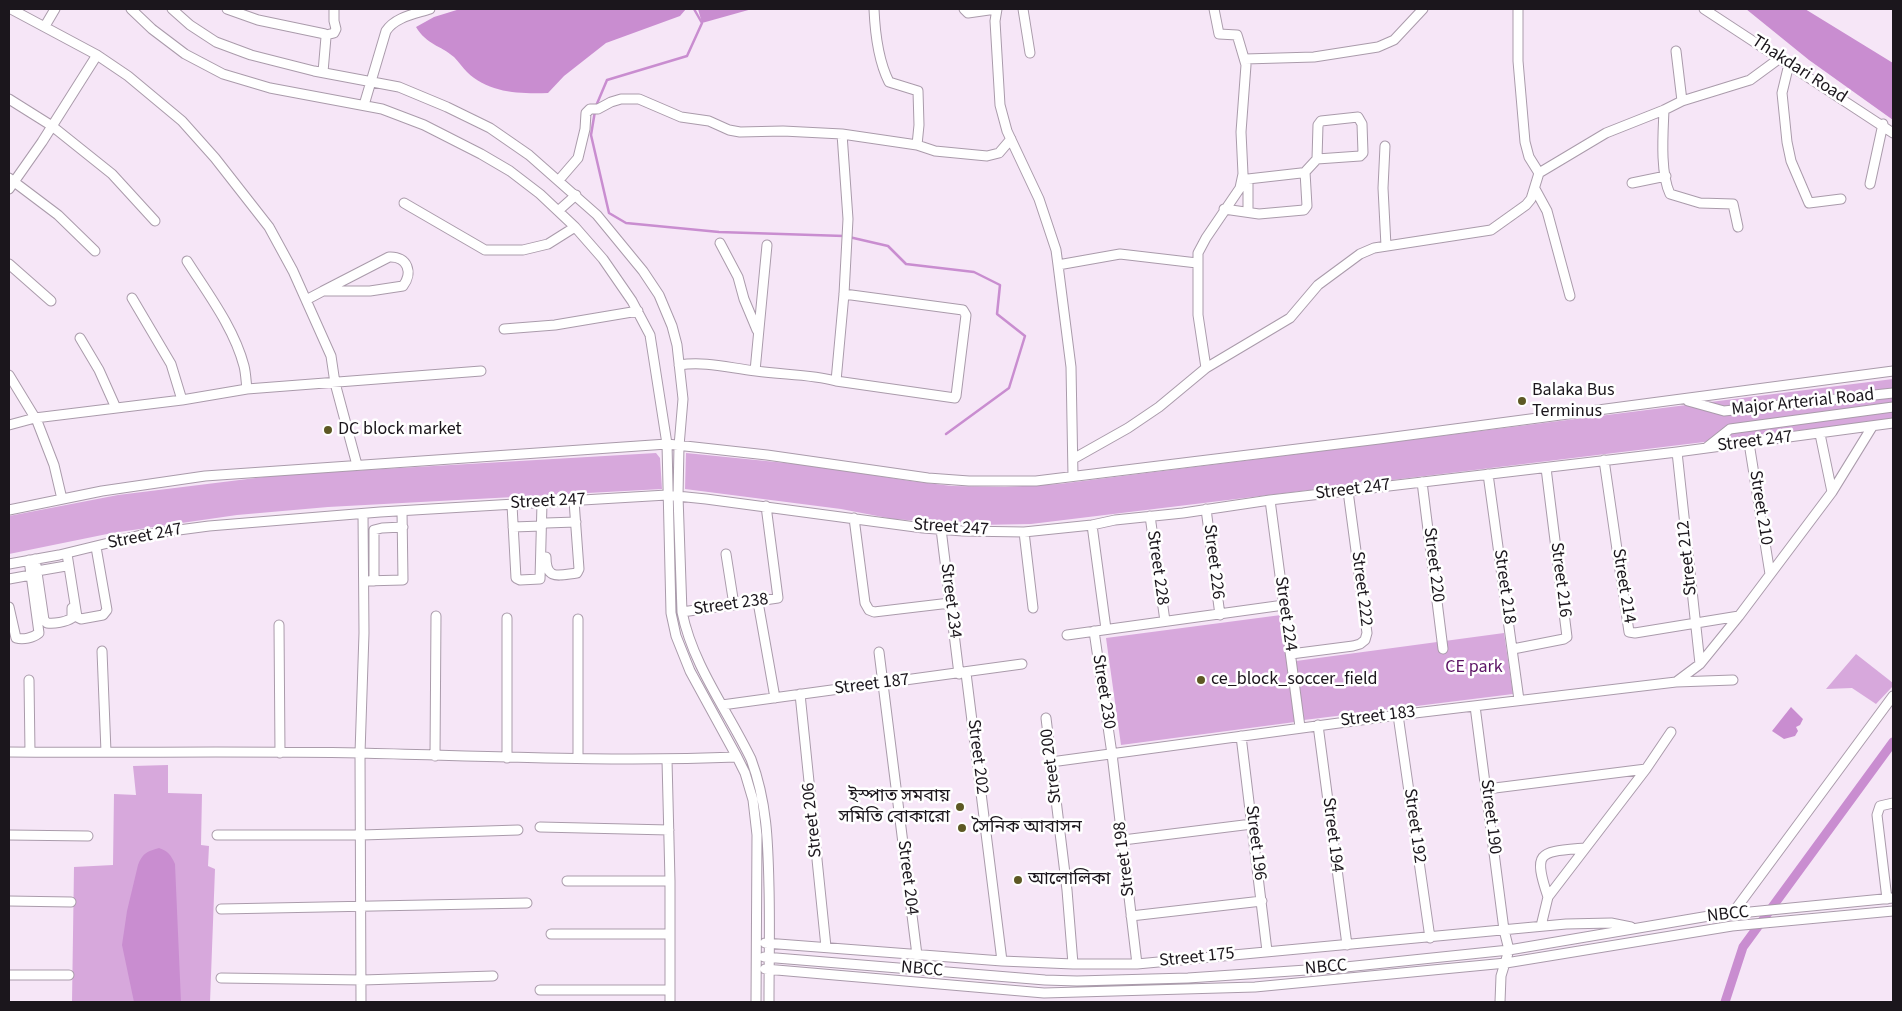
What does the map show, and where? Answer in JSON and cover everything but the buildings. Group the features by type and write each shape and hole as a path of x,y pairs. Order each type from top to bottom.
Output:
{"street":[{"path":"11,9 97,55 128,76 182,121 215,158 269,227 306,300 331,356 335,383 357,465"},
{"path":"45,26 54,9"},
{"path":"131,9 152,29 185,54 224,74 270,88 382,109 424,125 510,171 540,194 575,227 603,259 638,311 650,335 667,444 671,613 676,636 690,671 716,721 738,757 745,773 752,800 756,827 756,1002"},
{"path":"172,9 190,25 216,42 250,55 323,72 399,86 490,128 529,154 597,215 643,271 659,295 672,326 683,399 679,446 678,496 682,612 686,631 693,649 751,759 766,813 770,943 769,1002"},
{"path":"227,9 258,20 326,35 334,33 336,29 334,9"},
{"path":"364,106 386,31 396,21 430,9"},
{"path":"874,9 877,40 884,71 889,82 918,91 919,125 917,145"},
{"path":"964,9 968,13 996,9 1000,105 1011,139 1039,198 1056,250 1072,367 1073,476"},
{"path":"1023,9 1030,53"},
{"path":"1206,368 1198,315 1198,253 1224,208 1240,188 1242,179 1241,132 1246,75 1245,59 1238,36 1219,34 1214,9"},
{"path":"1245,59 1314,57 1378,47 1394,40 1423,9"},
{"path":"1518,9 1518,61 1525,142 1529,158 1539,173"},
{"name":"Thakdari Road","path":"1704,9 1883,124 1893,133"},
{"path":"323,72 326,35"},
{"path":"1676,51 1682,102"},
{"path":"95,251 58,215 11,183 52,126 97,55"},
{"path":"1073,459 1128,428 1158,407 1206,368 1290,318 1318,285 1360,254 1374,248 1491,230 1526,205 1531,199 1539,173 1606,133 1682,102 1750,80 1780,58"},
{"path":"1789,64 1782,101 1791,161 1809,204 1841,199"},
{"path":"559,180 578,158 585,129 586,114 611,102 633,98 645,100 681,117 710,122 729,130 740,132 783,131 842,134 917,145 935,152 987,156 999,153 1011,139"},
{"path":"9,99 52,126 112,174 155,220"},
{"path":"1664,110 1663,138 1668,191 1673,196 1700,203 1733,204 1738,227"},
{"path":"1248,212 1248,179 1305,172 1317,159 1318,125 1321,121 1358,117 1362,124 1363,153 1360,156 1317,159"},
{"path":"1870,184 1883,124"},
{"path":"836,381 847,237 842,134"},
{"path":"1385,146 1383,188 1386,246"},
{"path":"1224,208 1259,214 1281,213 1306,208 1305,172"},
{"path":"1632,183 1666,176"},
{"path":"1535,189 1547,211 1570,296"},
{"path":"558,211 576,195"},
{"path":"404,203 485,250 523,250 548,244 575,227"},
{"path":"720,243 738,277 744,299 758,332"},
{"path":"755,371 767,245"},
{"path":"1058,264 1120,254 1197,263"},
{"path":"306,300 323,291 389,258 399,258 408,268 408,279 402,286 370,291 323,291"},
{"path":"187,261 220,312 236,343 244,367 247,389"},
{"path":"9,264 51,301"},
{"path":"679,365 712,363 755,371 821,377 836,381 955,398 966,315 963,310 844,294"},
{"path":"132,298 171,364 182,400"},
{"path":"504,329 555,325 638,311"},
{"path":"80,338 99,370 116,408"},
{"path":"9,424 35,418 182,400 247,389 481,371"},
{"path":"9,510 102,491 205,476 667,444 767,455 928,478 969,481 1036,481 1683,400 1893,371"},
{"path":"9,375 35,418 54,465 62,499"},
{"name":"Major Arterial Road","path":"1683,400 1724,412 1893,393"},
{"name":"Major Arterial Road","path":"1706,448 1730,429 1893,407"},
{"name":"Street 247","path":"9,564 66,554 142,536 207,526 402,511 668,495 941,529 1024,532 1092,525 1114,520 1206,510 1270,500 1677,452 1893,423"},
{"path":"1676,682 1700,664 1739,616 1832,492 1872,427"},
{"path":"1820,434 1832,492"},
{"name":"Street 210","path":"1749,442 1770,574"},
{"name":"Street 212","path":"1677,452 1700,664"},
{"name":"Street 214","path":"1604,460 1629,632 1635,633 1739,616"},
{"name":"Street 216","path":"1513,649 1564,640 1567,637 1546,468"},
{"name":"Street 218","path":"1488,474 1520,700"},
{"name":"Street 220","path":"1422,482 1443,649"},
{"name":"Street 222","path":"1291,654 1353,646 1366,640 1367,632 1348,492"},
{"name":"Street 224","path":"1270,500 1300,728"},
{"path":"544,503 546,568 554,575 577,573 579,568 574,501"},
{"path":"512,505 516,578 520,580 540,579 544,525"},
{"name":"Street 238","path":"682,612 778,598 766,506"},
{"name":"Street 226","path":"1206,510 1220,614"},
{"path":"364,581 403,580 402,511"},
{"path":"361,1002 362,835 360,754 364,581 363,514"},
{"name":"Street 228","path":"1150,516 1165,621"},
{"path":"854,518 865,603 869,610 874,612 950,603"},
{"path":"513,528 576,522"},
{"name":"Street 230","path":"1092,525 1106,629"},
{"path":"374,581 374,530 403,528"},
{"name":"Street 234","path":"941,529 950,603 963,673"},
{"path":"1024,532 1033,608"},
{"path":"66,554 77,617 81,619 103,615 107,610 96,546"},
{"path":"32,560 44,620 50,624 72,618 66,554"},
{"path":"726,554 734,605"},
{"path":"9,579 66,566"},
{"path":"9,607 16,638 35,636 39,633 34,573"},
{"path":"758,602 775,698"},
{"path":"1067,635 1284,606"},
{"path":"435,756 436,616"},
{"path":"507,618 507,758"},
{"path":"578,618 578,758"},
{"path":"279,625 280,753"},
{"name":"Street 230","path":"1094,631 1112,754"},
{"path":"102,651 106,752"},
{"name":"Street 204","path":"879,652 917,955"},
{"name":"Street 187","path":"722,706 1022,664"},
{"name":"Street 202","path":"963,673 1002,961"},
{"path":"29,680 30,752"},
{"name":"Street 183","path":"1051,762 1398,714 1676,682 1733,680"},
{"name":"Street 206","path":"800,694 826,946"},
{"path":"1735,914 1893,696"},
{"name":"Street 190","path":"1475,706 1504,930 1509,950"},
{"name":"Street 192","path":"1398,714 1430,938"},
{"name":"Street 200","path":"1046,718 1067,890 1073,964"},
{"name":"Street 194","path":"1318,725 1346,945"},
{"path":"1541,926 1548,897 1671,732"},
{"name":"Street 196","path":"1242,736 1267,951"},
{"path":"9,752 280,753 667,760 738,757"},
{"name":"Street 198","path":"1112,754 1137,964"},
{"path":"667,760 670,1002"},
{"path":"1487,788 1646,768"},
{"path":"1890,899 1877,815 1880,806 1893,803"},
{"path":"1123,840 1252,824"},
{"path":"540,827 669,830"},
{"path":"217,835 362,835 518,830"},
{"path":"9,835 88,836"},
{"path":"1548,897 1539,872 1540,863 1544,855 1554,851 1585,848"},
{"path":"567,881 670,881"},
{"name":"NBCC","path":"756,956 1045,980 1198,978 1336,968 1509,950 1709,916 1779,911 1890,899"},
{"path":"1131,916 1262,901"},
{"path":"9,902 71,902"},
{"path":"221,909 527,903"},
{"path":"756,969 1044,998 1255,987 1506,963 1732,926 1893,911"},
{"path":"1756,924 1758,912"},
{"name":"Street 175","path":"757,942 1002,961 1137,964 1430,938 1541,926 1611,923 1636,928"},
{"path":"550,934 670,934"},
{"path":"1500,1002 1501,976 1509,950"},
{"path":"9,975 69,976"},
{"path":"221,978 362,980 493,976"},
{"path":"1044,998 1045,980"},
{"path":"540,990 670,990"}],"green space":[{"path":"1893,379 1893,419 1031,524 977,525 893,519 841,509 685,489 686,453 806,465 952,486 1005,487 1059,484"},
{"path":"656,453 660,458 662,489 328,507 237,515 112,533 9,554 9,516 118,495 280,475"},
{"name":"ce_block_soccer_field","path":"1281,615 1295,722 1121,745 1106,638"},
{"name":"CE park","path":"1504,633 1513,694 1304,720 1296,661"},
{"path":"1856,654 1893,683 1893,686 1876,704 1852,688 1826,689"},
{"path":"168,765 168,793 202,794 201,845 209,846 208,866 215,869 210,1002 72,1002 74,867 113,865 114,794 136,795 133,766"}],"shaded area":[{"path":"460,9 686,9 680,16 606,43 564,76 548,93 537,93 505,91 475,79 454,57 425,38 416,27 434,17"},
{"path":"698,9 752,9 702,23"},
{"path":"1746,9 1805,9 1893,63 1893,120 1809,60"},
{"path":"1791,707 1803,719 1800,725 1796,727 1798,731 1795,736 1784,739 1772,731"},
{"path":"159,848 169,854 175,864 181,1002 134,1002 122,945 127,911 141,858 151,850"}],"waterway":[{"path":"596,106 607,80 687,56 702,23 694,9"},
{"path":"595,111 591,135 609,213 626,223 719,232 844,236"},
{"path":"849,237 888,246 906,264 974,272 1000,285 997,314 1025,336 1009,388 946,434"},
{"path":"1725,1002 1743,947 1893,742"}],"place":[{"name":"Balaka Bus Terminus","path":"1522,401"},
{"name":"DC block market","path":"328,430"},
{"name":"ce_block_soccer_field","path":"1201,680"},
{"name":"ইস্পাত সমবায় সমিতি বোকারো","path":"960,807"},
{"name":"সৈনিক আবাসন","path":"962,828"},
{"name":"আলোলিকা","path":"1018,880"}]}
